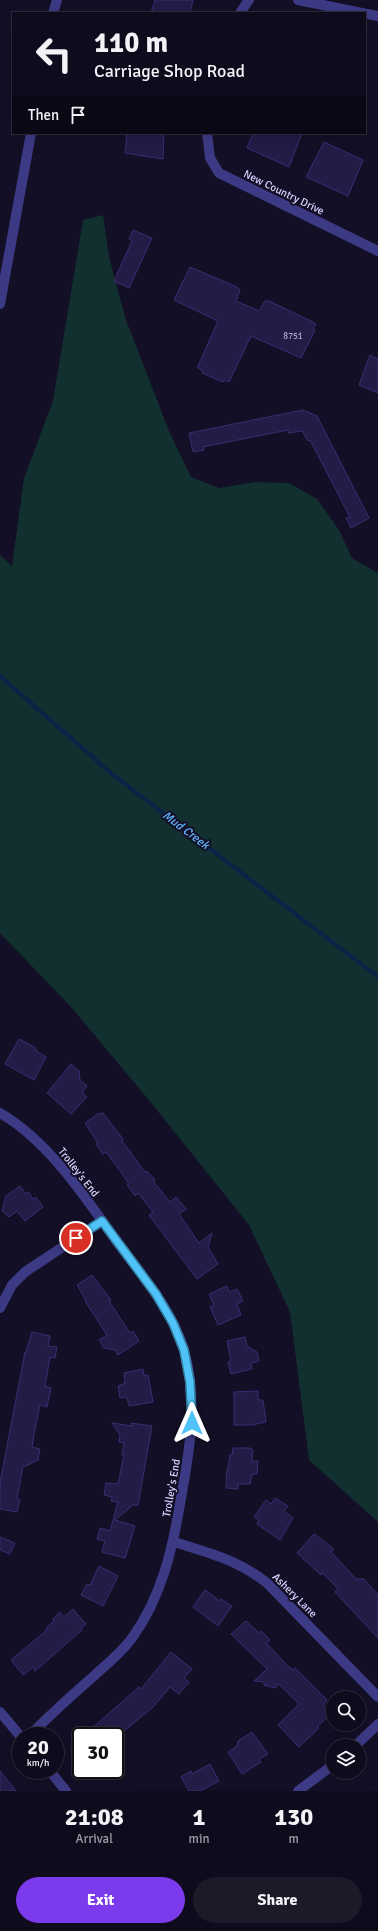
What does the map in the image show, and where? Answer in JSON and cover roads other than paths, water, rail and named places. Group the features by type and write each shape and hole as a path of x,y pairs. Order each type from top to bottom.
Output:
{"street":[{"path":"53,12 57,0"},
{"path":"241,12 249,0"},
{"path":"298,0 358,12"},
{"path":"366,14 378,16"},
{"path":"0,304 31,134"},
{"name":"New Country Drive","path":"207,134 210,158 219,173 378,251"},
{"name":"Trolley's End","path":"0,1113 14,1121 45,1148 156,1294 173,1323 184,1350 190,1382 193,1411 191,1446 174,1542 165,1573 153,1602 131,1640 39,1727"},
{"path":"0,1308 12,1285 25,1272 102,1221"},
{"name":"Ashery Lane","path":"174,1542 221,1556 253,1571 267,1583 378,1697"},
{"path":"0,1712 13,1727"},
{"path":"362,1739 378,1724"},
{"path":"298,1791 326,1770"},
{"path":"56,1779 66,1791"}],"waterway":[{"name":"Mud Creek","path":"0,676 112,774 378,977"}]}
